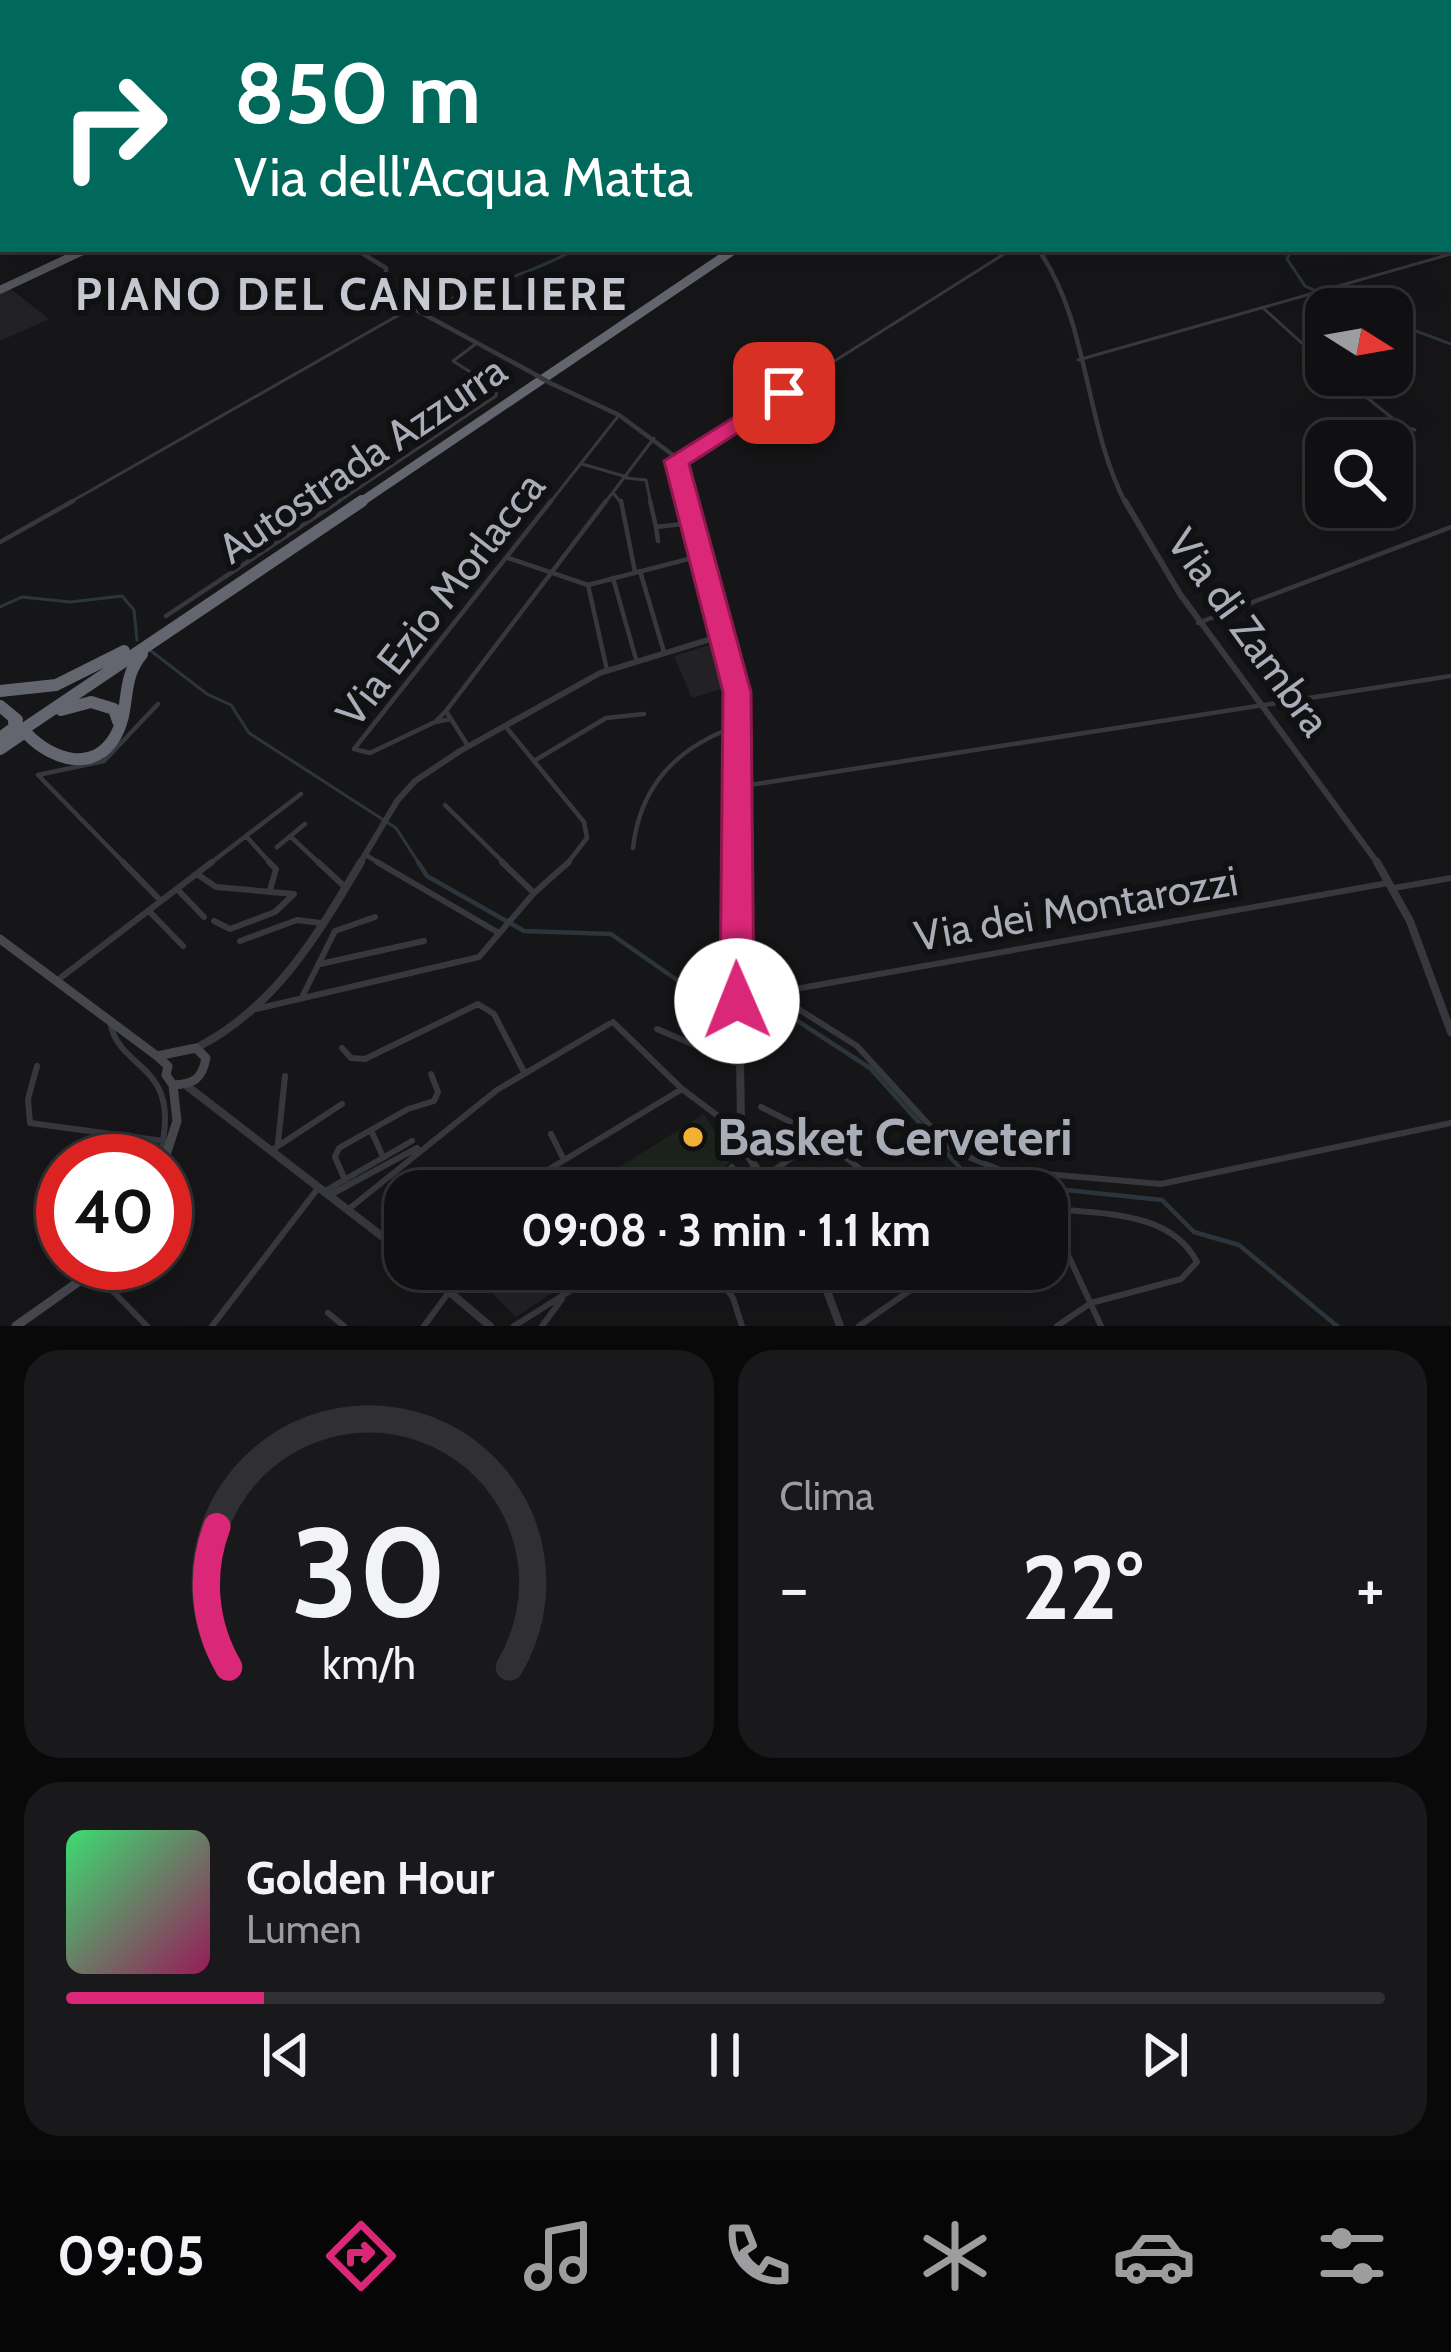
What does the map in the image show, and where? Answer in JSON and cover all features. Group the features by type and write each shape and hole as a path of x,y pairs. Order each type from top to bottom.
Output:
{"highway":[{"name":"Autostrada Azzurra","path":"143,645 726,252"},
{"path":"0,691 60,684 143,645"},
{"path":"0,708 60,759 85,758 102,749 120,726 123,679 143,645"},
{"path":"0,744 143,645"},
{"path":"86,702 108,704 117,715 116,731 109,740 81,757 55,754 23,728 86,702"}],"main road":[{"path":"0,290 81,252"},
{"path":"0,939 171,1061"},
{"path":"172,1134 181,1086 200,1078 206,1058 196,1048 171,1061 167,1079 181,1086"},
{"path":"16,1326 69,1290"}],"street":[{"path":"360,252 384,266 387,292 411,308 619,416 655,438 676,461 735,677 736,984 742,1134 758,1170"},
{"path":"676,461 1007,252"},
{"name":"Via di Zambra","path":"1040,252 1052,267 1114,481 1156,561 1392,885 1451,1032"},
{"path":"1078,360 1451,254"},
{"path":"1262,307 1305,345"},
{"path":"0,542 411,308"},
{"path":"166,616 495,397 497,389 453,361 478,343"},
{"path":"1365,396 1403,427 1415,430"},
{"name":"Via Ezio Morlacca","path":"448,715 372,752 354,748 619,416"},
{"path":"468,746 448,715 655,438"},
{"path":"582,464 647,481 658,541"},
{"path":"614,494 623,510 637,572 664,653"},
{"path":"656,527 692,523"},
{"path":"1198,623 1451,527"},
{"path":"508,558 588,585 700,556"},
{"path":"613,578 637,660"},
{"path":"588,585 607,670"},
{"path":"206,1058 219,1039 256,1009 321,923 391,811 415,782 468,746 607,670 724,635"},
{"path":"737,787 1451,676"},
{"path":"158,704 140,716 106,759 77,772 46,770 38,775 161,901"},
{"path":"534,761 606,718 644,714"},
{"path":"633,848 640,806 649,790 710,735 737,726"},
{"path":"256,1009 467,962 484,954 534,892 581,850 587,830 506,727"},
{"path":"59,979 301,794"},
{"path":"445,805 534,892"},
{"path":"277,847 305,824"},
{"path":"246,836 276,869 270,890"},
{"path":"290,836 344,886"},
{"path":"364,854 504,931"},
{"path":"197,874 216,887 289,891 293,899 274,912 228,929 214,920"},
{"name":"Via dei Montarozzi","path":"773,993 1451,878"},
{"path":"177,889 204,917"},
{"path":"148,911 182,946"},
{"path":"302,997 338,928 375,917"},
{"path":"239,941 299,920 321,923"},
{"path":"320,964 424,941"},
{"path":"736,984 773,993 869,1056 957,1154 1010,1172 1168,1183 1451,1123"},
{"path":"343,1048 351,1058 367,1059 478,1004 494,1014 524,1072"},
{"path":"111,1020 114,1043 159,1088 162,1134"},
{"path":"348,1210 427,1142 524,1072 611,1023 682,1089 742,1134"},
{"path":"657,1029 739,1064"},
{"path":"196,1048 219,1039"},
{"path":"37,1066 28,1099 30,1123 111,1134"},
{"path":"345,1180 337,1151 434,1101 438,1092 431,1074"},
{"path":"275,1146 285,1076"},
{"path":"200,1078 204,1097"},
{"path":"181,1086 275,1146 384,1238"},
{"path":"548,1170 682,1089"},
{"path":"275,1146 342,1104"},
{"path":"761,1107 820,1137 862,1170"},
{"path":"371,1130 383,1158"},
{"path":"551,1134 564,1160"},
{"path":"774,1170 820,1137"},
{"path":"212,1326 325,1191 412,1142"},
{"path":"325,1191 427,1142"},
{"path":"729,1170 732,1167"},
{"path":"1057,1326 1091,1303 1181,1279 1196,1267 1196,1255 1180,1239 1148,1223 1068,1211"},
{"path":"1068,1259 1101,1326"},
{"path":"111,1290 147,1326"},
{"path":"447,1290 490,1326"},
{"path":"514,1326 572,1290"},
{"path":"727,1290 742,1326"},
{"path":"827,1290 840,1326"},
{"path":"860,1326 911,1290"},
{"path":"424,1326 449,1292"},
{"path":"542,1326 566,1294"},
{"path":"328,1313 344,1326"}],"shaded area":[{"path":"11,289 49,319 0,341 0,294"},
{"path":"722,641 734,685 692,698 674,656"},
{"path":"704,1114 732,1159 722,1170 615,1170"},
{"path":"488,1290 556,1290 516,1317"}],"waterway":[{"path":"423,310 570,252"},
{"path":"1290,252 1287,259 1309,288"},
{"path":"1413,330 1451,344"},
{"path":"0,607 22,597 70,602 122,596 134,610 137,640"},
{"path":"151,651 207,694 231,705 249,733 396,828 420,865"},
{"path":"418,862 427,876 524,931 611,934 677,980 773,1005 870,1068 961,1169 1000,1183 1162,1200 1194,1232 1239,1245 1337,1326"}],"place":[{"name":"Basket Cerveteri","path":"693,1137"}],"district":[{"name":"PIANO DEL CANDELIERE","path":"352,294"}],"route":[{"path":"737,1001 737,692 676,461 784,393"}]}
